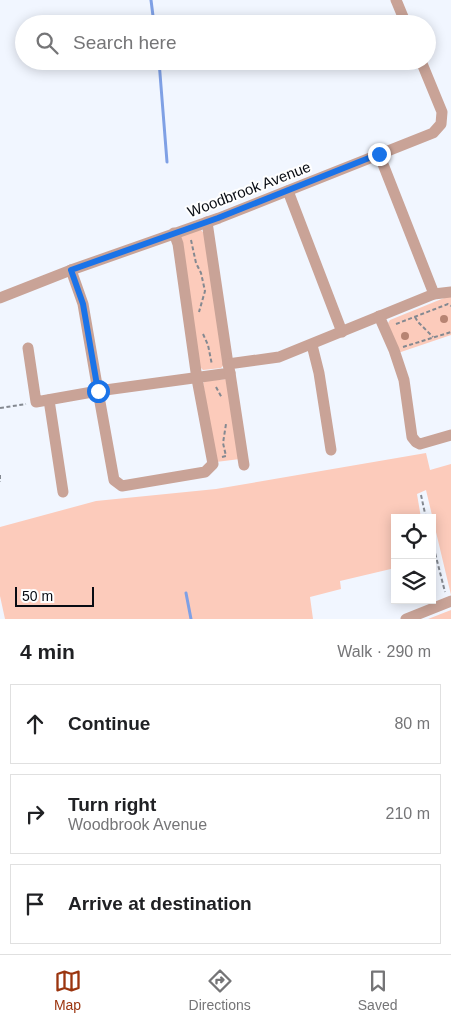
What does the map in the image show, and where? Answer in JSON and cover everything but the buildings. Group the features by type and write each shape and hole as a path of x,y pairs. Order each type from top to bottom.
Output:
{"street":[{"path":"396,0 402,15"},
{"name":"Woodbrook Avenue","path":"0,298 71,270 288,191 446,126 425,70"},
{"path":"379,154 434,294"},
{"path":"288,191 342,332"},
{"path":"207,222 244,465"},
{"path":"71,270 83,304 114,480 122,486 205,472 213,464 197,379 178,244 174,233"},
{"path":"28,348 36,402 98,391 214,376 229,369 279,357 434,294 451,292"},
{"path":"379,316 394,350 404,380 412,437 420,444 451,435"},
{"path":"312,345 319,373 331,450"},
{"path":"48,400 63,492"},
{"path":"406,619 449,602"}],"path":[{"path":"189,228 196,263 204,283 204,296 199,316"},
{"path":"385,329 448,304 451,306"},
{"path":"415,317 434,338"},
{"path":"200,328 208,345 216,386 224,402"},
{"path":"394,350 451,332"},
{"path":"0,408 36,402"},
{"path":"226,421 223,443 226,456"},
{"path":"0,475 0,482"},
{"path":"421,495 425,514"},
{"path":"436,555 449,602"}],"shaded area":[{"path":"201,230 206,236 224,365 221,368 203,370 200,367 179,240 182,234"},
{"path":"451,296 451,335 398,353 388,323 390,320"},
{"path":"227,379 240,459 216,462 203,383 205,381"},
{"path":"426,453 430,470 451,464 451,595 436,532 436,514 432,514 426,490 417,494 420,514 391,514 391,569 340,581 341,589 310,597 313,619 5,619 0,596 0,527 96,501 216,489"},
{"path":"451,610 451,619 428,619"}],"waterway":[{"path":"151,0 153,15"},
{"path":"160,70 167,162"},
{"path":"186,593 191,619"}],"route":[{"path":"98,391 83,304 71,270 218,218 379,154"}]}
